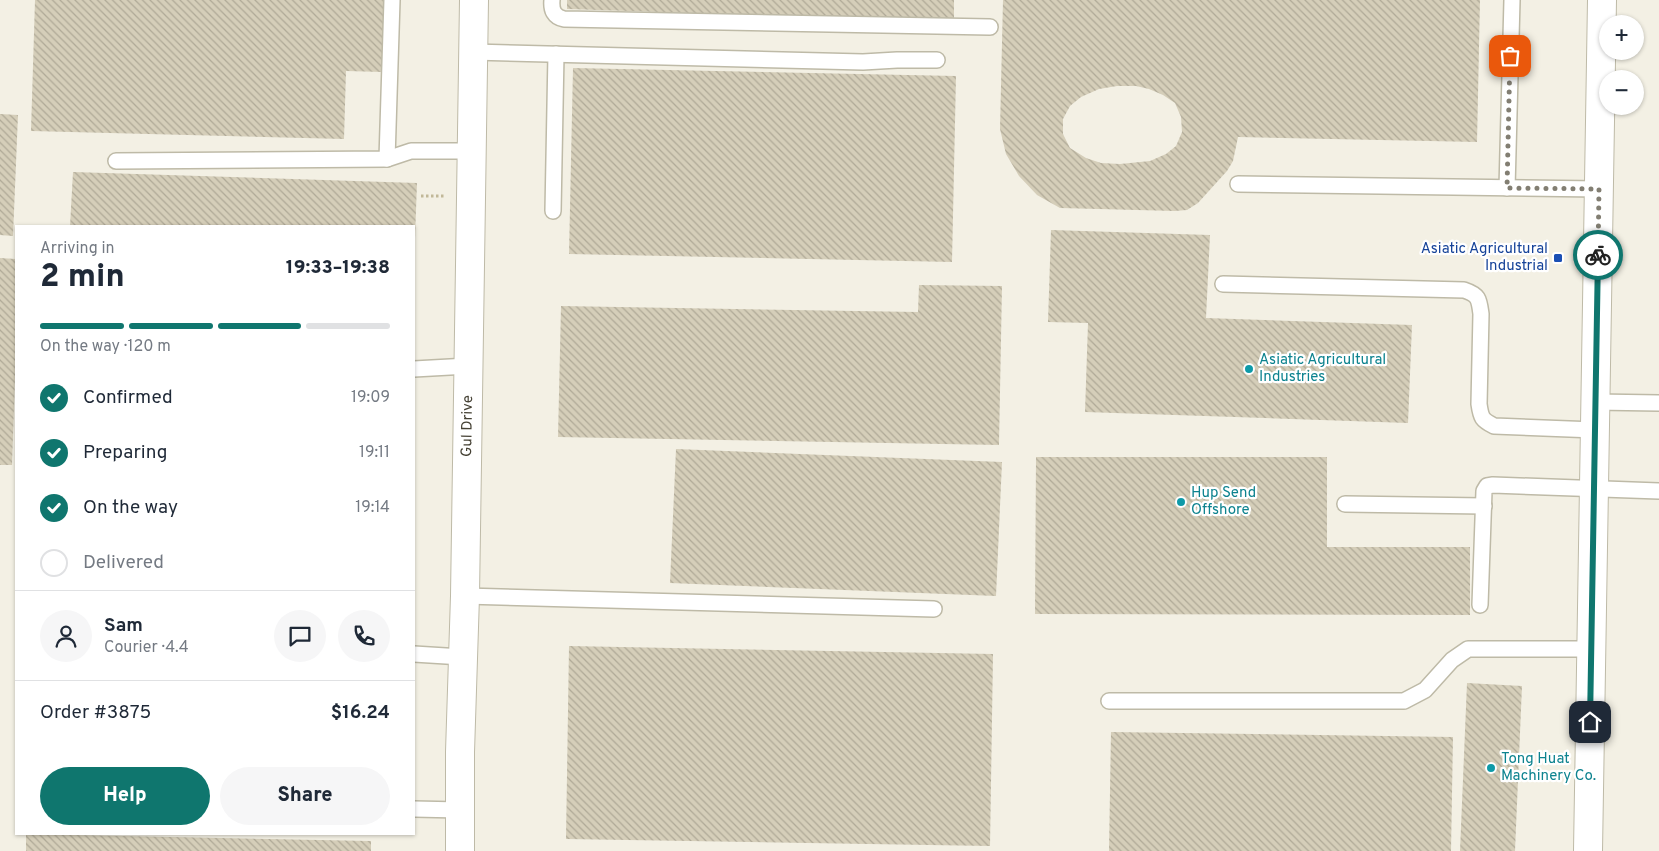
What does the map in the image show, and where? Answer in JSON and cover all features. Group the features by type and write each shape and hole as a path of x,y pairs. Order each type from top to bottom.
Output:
{"street":[{"name":"Gul Drive","path":"460,851 474,0"},
{"path":"1588,851 1602,0"}],"lane":[{"path":"387,159 392,0"},
{"path":"552,0 553,12 558,18 564,19 990,27"},
{"path":"1507,188 1512,0"},
{"path":"473,52 863,62 937,60"},
{"path":"553,210 556,54"},
{"path":"116,161 387,159 411,151 471,151"},
{"path":"1238,184 1599,189"},
{"path":"1223,284 1464,290 1474,294 1480,301 1480,416 1494,426 1595,430"},
{"path":"415,368 468,366"},
{"path":"1595,402 1659,403"},
{"path":"1480,605 1484,491 1487,486 1493,484 1659,491"},
{"path":"1345,504 1484,506"},
{"path":"465,596 934,609"},
{"path":"1109,701 1404,701 1425,690 1452,660 1468,648 1591,649"},
{"path":"415,654 462,656"},
{"path":"415,809 460,810"}],"building":[{"path":"35,0 384,0 382,72 346,71 344,139 31,131"},
{"path":"567,0 954,0 954,22 567,9"},
{"path":"1003,0 1480,0 1477,142 1238,137 1233,161 1227,171 1198,203 1187,210 1060,208 1037,195 1019,176 1006,154 1000,129","holes":["1117,86 1136,86 1163,95 1175,103 1181,117 1182,132 1176,146 1166,154 1150,161 1120,164 1101,163 1086,158 1070,148 1063,134 1063,119 1070,106 1081,97 1099,89"]},
{"path":"573,68 956,76 952,262 569,254"},
{"path":"0,114 18,115 13,236 0,235"},
{"path":"73,172 417,183 415,238 415,225 70,225"},
{"name":"Asiatic Agricultural Industries","path":"1051,230 1210,235 1206,318 1412,325 1408,423 1085,412 1088,323 1048,322"},
{"path":"0,258 15,259 15,378 12,465 0,465"},
{"path":"919,285 1002,286 999,445 558,437 561,306 918,312"},
{"path":"676,449 1002,462 996,596 670,583"},
{"name":"Hup Send Offshore","path":"1036,457 1327,457 1327,547 1470,547 1470,615 1035,614"},
{"path":"569,646 993,654 990,846 566,839"},
{"name":"Tong Huat Machinery Co.","path":"1467,683 1522,686 1515,851 1460,851"},
{"path":"1111,732 1453,737 1451,851 1109,851"},
{"path":"26,835 371,841 371,851 26,851"}],"way so far":[{"path":"1510,56 1507,188 1599,189 1598,255"}],"place":[{"name":"Asiatic Agricultural Industrial","path":"1558,258"},
{"name":"Asiatic Agricultural Industries","path":"1249,369"},
{"name":"Hup Send Offshore","path":"1181,502"},
{"name":"Tong Huat Machinery Co.","path":"1491,768"}],"route":[{"path":"1590,722 1598,255"}]}
